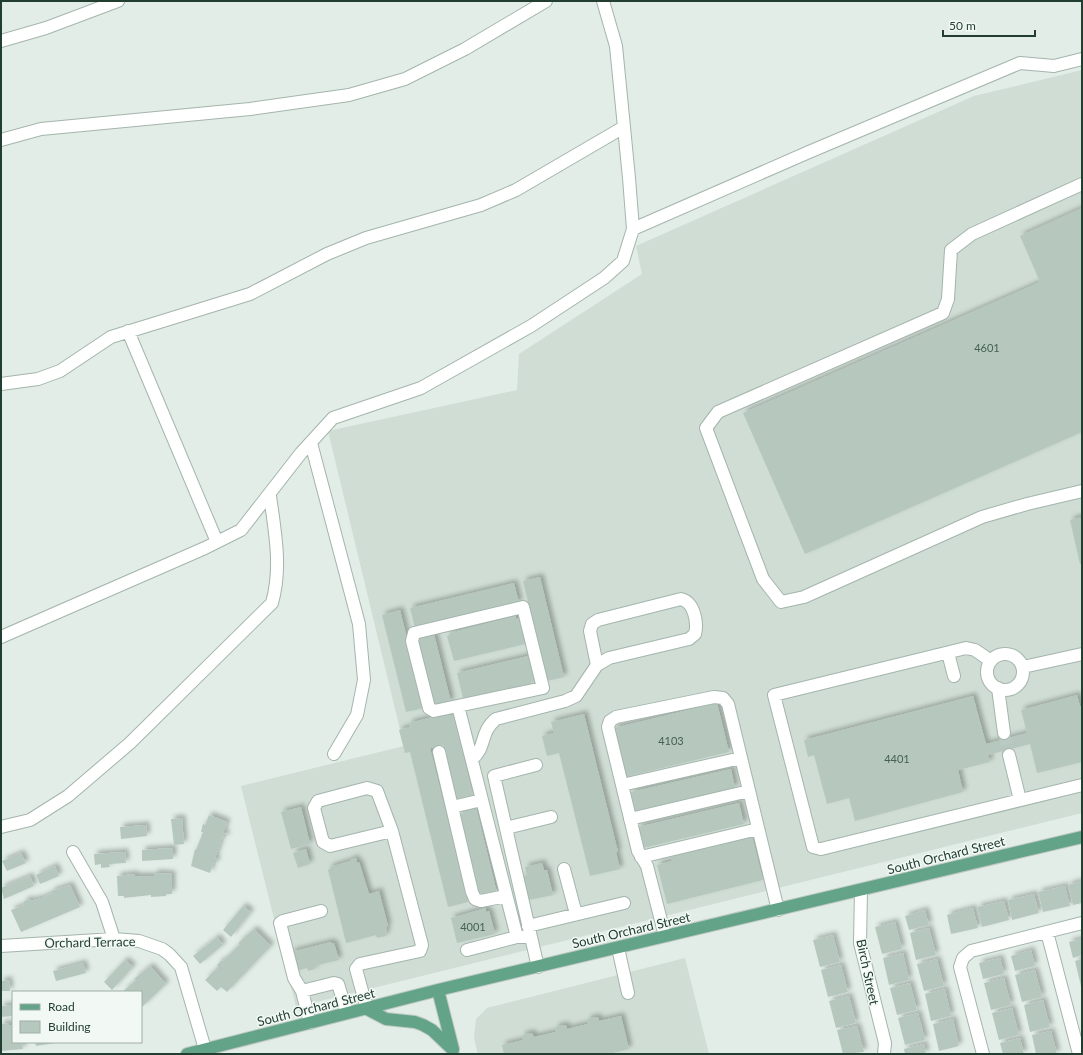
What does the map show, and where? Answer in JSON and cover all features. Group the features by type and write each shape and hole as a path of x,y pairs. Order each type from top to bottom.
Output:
{"main road":[{"name":"South Orchard Street","path":"187,1054 438,990 1082,837"},
{"path":"438,990 454,1052"},
{"path":"367,1009 386,1019 415,1022 423,1025 432,1030 454,1052"}],"street":[{"path":"1,41 46,28 118,1"},
{"path":"1,140 41,130 89,123 250,109 350,95 405,79 465,49 546,1"},
{"path":"1,637 241,530 333,418 421,388 531,326 590,287 623,261 633,229 616,46 603,1"},
{"path":"633,229 809,152 1020,63 1054,66 1082,59"},
{"path":"1,384 38,379 60,371 111,337 250,294 327,254 366,238 481,205 516,190 624,127"},
{"path":"1082,184 972,234 951,250 948,299 943,313 718,412 706,428 763,579 781,602 804,596 982,517 1027,504 1082,491"},
{"path":"128,331 217,542"},
{"path":"311,443 359,624 364,680 357,715 334,754"},
{"path":"1,827 30,820 68,796 130,743 272,603 277,585 277,542 270,496"},
{"path":"472,759 480,753 488,725 496,719 565,701 576,696 597,665 609,658 689,639 695,634 697,628 691,605 686,600 681,599 598,620 592,624 590,631 597,665"},
{"path":"523,607 543,688 458,706 434,712 429,708 412,641 414,633 523,607"},
{"path":"991,661 975,650 966,648 774,695 813,847 820,849 1082,785"},
{"path":"948,653 954,676"},
{"path":"1009,654 1018,659 1023,667 1022,679 1019,684 1009,690 994,686 988,676 988,666 991,661 999,655 1009,654"},
{"path":"1023,667 1082,654"},
{"path":"998,688 1004,733"},
{"path":"665,936 647,866 638,851 608,727 610,721 616,717 714,697 723,698 728,704 778,910"},
{"path":"458,706 517,938"},
{"path":"438,752 475,899 481,901 506,896"},
{"path":"1009,755 1020,800"},
{"path":"622,786 741,758"},
{"path":"536,765 494,776 538,967"},
{"path":"367,1009 356,968 360,964 420,951 422,945 392,831 377,791 367,788 318,801 314,808 323,842 330,846 392,831"},
{"path":"630,819 749,791"},
{"path":"452,807 482,800"},
{"path":"506,828 551,817"},
{"path":"641,856 758,828"},
{"path":"73,852 102,902 114,939"},
{"path":"564,869 576,914"},
{"name":"Birch Street","path":"861,890 860,943 885,1043 884,1054"},
{"path":"467,950 517,938 530,931 576,914 624,903"},
{"path":"310,1023 302,991 294,978 280,923 283,920 321,911"},
{"path":"983,1054 960,964 966,954 971,951 1082,924"},
{"path":"1047,932 1079,1054"},
{"name":"Orchard Terrace","path":"1,946 114,939 140,941 162,949 176,960 186,978 205,1049"},
{"path":"618,948 628,993"},
{"path":"302,991 334,983 338,984 347,1014"}],"shaded area":[{"path":"1082,70 1082,813 296,1007 241,786 404,746 328,431 517,390 519,354 642,274 636,246 974,96"},
{"path":"685,958 709,1054 478,1054 474,1038 476,1019 487,1008"}],"building":[{"path":"1082,208 1082,432 805,554 743,413 1040,282 1020,236"},
{"path":"1082,517 1082,563 1080,564 1070,520"},
{"path":"540,577 564,677 547,681 523,581"},
{"path":"514,583 519,603 415,628 410,608"},
{"path":"400,610 424,708 406,712 382,615"},
{"path":"516,616 516,619 519,618 525,644 454,661 447,636 450,635 449,633"},
{"path":"434,634 451,702 434,707 417,638"},
{"path":"528,656 535,680 531,681 532,684 466,700 463,698 457,673"},
{"path":"1077,695 1080,706 1082,706 1082,762 1037,773 1030,744 988,755 990,762 958,770 963,792 855,821 849,798 827,804 814,755 808,757 804,740 973,696 986,744 1027,733 1021,710"},
{"path":"717,703 729,752 625,777 614,728"},
{"path":"453,712 473,795 456,799 443,745 430,748 468,902 448,907 410,752 405,753 399,730 410,727 409,723"},
{"path":"584,714 618,852 616,852 620,869 590,876 559,753 547,756 542,736 554,733 551,722"},
{"path":"731,769 735,788 635,811 631,792"},
{"path":"739,803 744,824 643,848 638,827"},
{"path":"301,807 310,844 291,849 281,812"},
{"path":"476,807 497,893 483,897 482,893 479,894 460,814 463,813 462,811"},
{"path":"209,815 227,822 223,833 227,834 225,838 222,837 215,858 217,859 216,864 213,863 210,873 191,866 195,849 196,850 203,832 201,832 203,824 205,825"},
{"path":"182,818 184,844 174,845 171,819"},
{"path":"146,825 147,836 121,839 120,827"},
{"path":"752,836 763,880 667,904 657,865 672,861 671,857"},
{"path":"173,848 173,859 142,861 142,850"},
{"path":"306,849 310,864 298,868 293,853"},
{"path":"125,852 126,863 109,864 110,867 101,868 101,864 95,865 94,854"},
{"path":"21,853 26,863 7,871 2,861"},
{"path":"356,858 357,863 359,862 369,894 379,891 388,926 386,927 386,936 377,938 376,935 346,943 328,870 330,867"},
{"path":"542,863 544,870 547,870 553,895 529,900 523,876 527,875 525,867"},
{"path":"55,866 59,876 40,884 36,875"},
{"path":"154,873 172,874 172,894 166,894 166,896 151,897 151,895 124,898 124,896 118,896 117,876 135,874 135,876 154,876"},
{"path":"30,876 34,886 4,899 1,888"},
{"path":"1082,881 1082,903 1073,905 1068,885"},
{"path":"70,885 80,907 21,932 11,910 24,905 23,902 29,899 30,901 42,898 52,893 51,891"},
{"path":"1065,886 1070,906 1043,912 1038,892"},
{"path":"1034,894 1039,913 1012,920 1008,900"},
{"path":"1004,901 1009,920 982,927 977,907"},
{"path":"243,906 251,912 231,937 223,930"},
{"path":"486,908 486,912 489,911 495,934 457,943 451,918"},
{"path":"973,908 978,928 951,934 947,915"},
{"path":"925,910 929,925 909,930 905,916"},
{"path":"895,922 902,949 882,954 875,927"},
{"path":"929,928 936,955 916,960 910,933"},
{"path":"254,929 271,946 227,992 221,987 217,991 205,980 218,967 217,965 240,944 238,943"},
{"path":"833,935 840,962 820,967 813,940"},
{"path":"217,937 223,945 200,964 193,956"},
{"path":"1082,939 1082,955 1073,958 1069,942"},
{"path":"331,942 332,944 334,943 339,960 314,966 315,969 308,971 307,968 296,971 291,952"},
{"path":"1031,950 1035,966 1015,971 1011,956"},
{"path":"903,953 909,980 889,985 883,958"},
{"path":"1000,958 1004,974 983,979 979,963"},
{"path":"937,959 944,986 924,991 917,964"},
{"path":"1082,959 1082,986 1081,986 1075,961"},
{"path":"125,960 133,967 112,990 104,982"},
{"path":"83,963 86,973 56,981 53,971"},
{"path":"841,965 848,992 828,997 821,970"},
{"path":"150,966 166,984 142,1007 142,991 123,991 136,980 134,979"},
{"path":"1035,970 1042,997 1022,1002 1015,975"},
{"path":"1004,978 1011,1005 991,1010 984,983"},
{"path":"9,980 10,991 1,991 1,981"},
{"path":"910,983 917,1010 897,1015 890,988"},
{"path":"945,989 951,1016 931,1021 925,994"},
{"path":"849,996 856,1023 836,1028 829,1001"},
{"path":"1043,1000 1050,1027 1030,1032 1024,1005"},
{"path":"12,1005 12,1016 1,1017 1,1006"},
{"path":"1012,1008 1019,1035 999,1040 992,1013"},
{"path":"918,1013 925,1040 905,1045 898,1018"},
{"path":"621,1016 629,1049 609,1054 504,1054 502,1045 523,1040 522,1035 532,1033 534,1037 556,1032 555,1027 566,1025 567,1029 588,1024 587,1019 598,1017 599,1021"},
{"path":"953,1019 959,1046 939,1051 933,1024"},
{"path":"9,1023 9,1025 12,1025 12,1043 22,1043 23,1049 1,1051 1,1024"},
{"path":"857,1026 864,1052 843,1054 837,1030"},
{"path":"1051,1031 1057,1054 1036,1054 1032,1035"},
{"path":"1020,1038 1024,1054 1003,1054 1000,1043"},
{"path":"35,1043 55,1043 36,1046"},
{"path":"924,1044 926,1054 905,1054 904,1049"}],"tunnel":[{"path":"1004,733 1009,755"}]}
